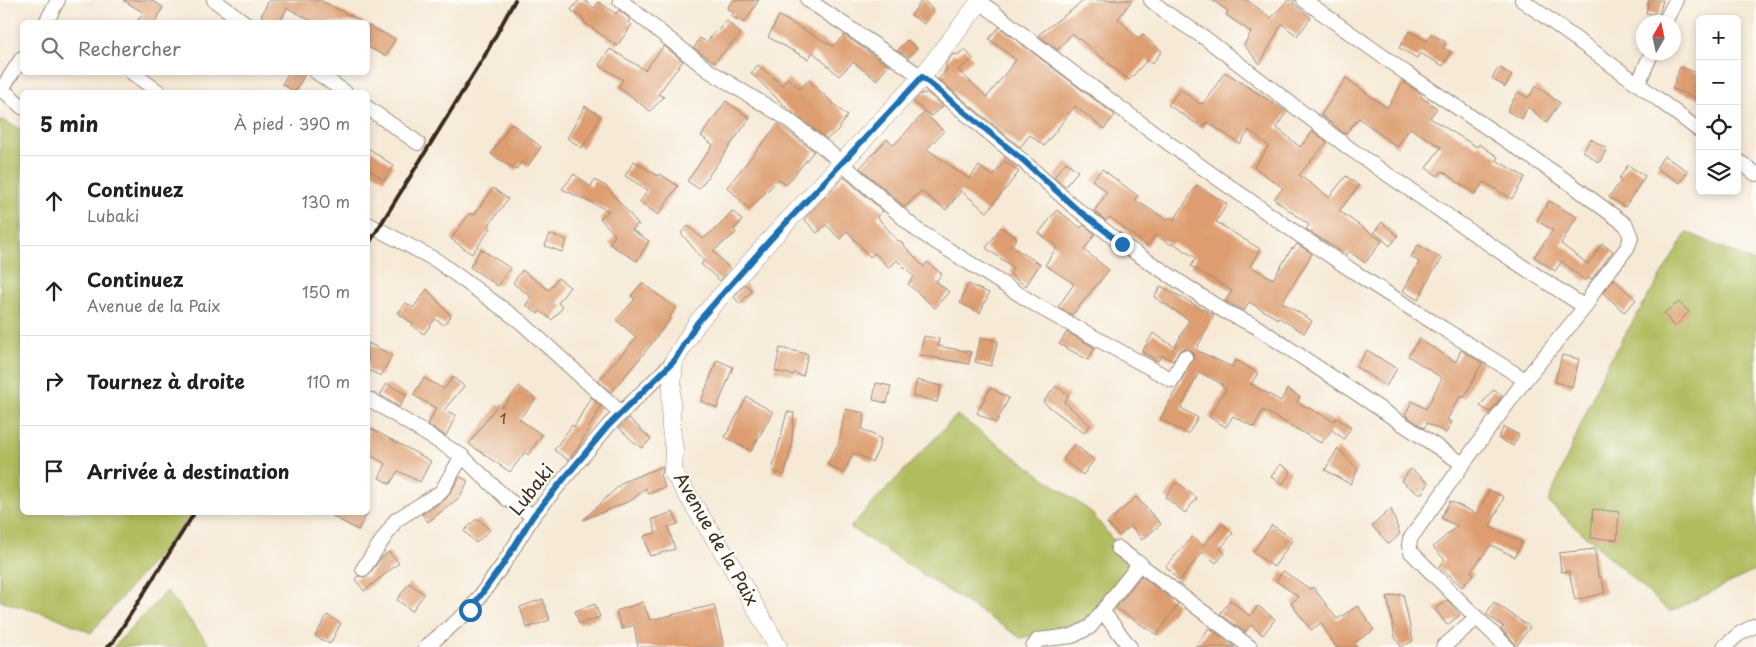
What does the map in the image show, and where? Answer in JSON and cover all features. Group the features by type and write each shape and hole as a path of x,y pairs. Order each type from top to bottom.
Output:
{"street":[{"path":"47,20 58,0"},
{"path":"214,0 241,20"},
{"path":"620,0 708,70 786,118 842,163 917,230 1041,308 1172,380 1185,357"},
{"path":"808,0 922,77 1024,161 1073,206 1122,244 1224,311 1255,326 1463,464"},
{"path":"980,0 1102,96 1223,182 1371,282 1525,380"},
{"name":"Avenue de la Paix","path":"778,647 674,472 671,397 674,361 697,323 770,240 922,77 980,0"},
{"path":"1151,0 1166,13 1205,38 1349,148 1511,259 1585,307"},
{"path":"1304,0 1406,73 1571,184 1626,225 1631,238 1627,248 1585,307 1525,380 1410,539 1409,546 1411,552 1507,647"},
{"path":"1522,0 1696,128"},
{"path":"1668,15 1676,0"},
{"path":"1638,84 1648,60"},
{"path":"20,61 0,90 20,105"},
{"path":"135,75 156,90"},
{"path":"320,75 342,90"},
{"path":"370,109 418,143"},
{"path":"1741,163 1756,174"},
{"path":"370,225 436,260 521,322 621,413"},
{"name":"Lubaki","path":"426,647 470,610 504,563 533,516 621,413 674,361"},
{"path":"371,400 462,456 507,499 533,516"},
{"path":"364,568 396,520 441,492 462,456"},
{"path":"1118,548 1250,647"},
{"path":"1033,647 1038,640 1072,636 1090,626 1140,563"},
{"path":"1103,612 1130,647"},
{"path":"1443,647 1477,618"},
{"path":"1724,647 1739,634 1756,624"}],"green space":[{"path":"0,119 20,129 20,515 192,515 91,633 53,616 0,601"},
{"path":"1687,232 1756,263 1756,570 1670,612 1548,502 1605,368"},
{"path":"957,415 1090,511 1135,567 1089,623 1021,638 850,527"},
{"path":"167,591 211,647 113,647"}],"building":[{"path":"123,0 151,0 163,7 156,20 138,20 144,13"},
{"path":"269,0 320,0 359,20 310,20 287,8 281,20 269,20 261,16"},
{"path":"579,0 584,0 594,8 599,2 616,14 619,10 630,19 628,22 632,25 617,46 571,10"},
{"path":"733,0 759,0 744,23 731,16 734,13 727,9"},
{"path":"922,0 934,11 924,24 911,15"},
{"path":"1085,0 1132,0 1118,19 1139,39 1143,35 1162,51 1152,64 1147,60 1129,80 1072,33 1058,50 1038,35"},
{"path":"1212,0 1247,0 1271,18 1288,0 1295,0 1293,3 1311,18 1297,36 1282,24 1260,64 1244,45 1251,32 1226,15 1228,11"},
{"path":"1649,0 1663,0 1659,15 1646,13"},
{"path":"779,16 833,46 844,35 888,65 877,80 853,62 839,76 813,52 808,59 768,37"},
{"path":"727,21 741,34 714,62 694,48 700,38 706,42"},
{"path":"370,26 395,39 386,56 370,48"},
{"path":"999,27 1115,115 1104,129 1075,106 1044,146 1030,135 1020,147 938,79 946,71 946,63 953,54 957,55 965,49 973,59 958,70 987,97 1016,60 989,39"},
{"path":"1409,31 1427,41 1431,34 1446,42 1443,48 1451,52 1443,66 1420,53 1417,58 1399,48"},
{"path":"907,40 917,48 909,57 898,50"},
{"path":"664,46 683,61 658,94 664,97 650,111 618,87 623,80 599,65 610,49 645,70"},
{"path":"758,65 782,85 788,78 800,89 808,80 847,116 838,130 827,139 789,110 751,73"},
{"path":"1499,67 1512,76 1505,87 1492,78"},
{"path":"1680,67 1696,73 1696,98 1672,89"},
{"path":"1225,72 1287,112 1276,127 1300,147 1313,131 1327,142 1299,175 1329,197 1346,176 1359,186 1339,211 1382,241 1365,263 1349,251 1346,255 1306,229 1309,225 1274,199 1283,188 1254,167 1269,146 1249,130 1240,144 1207,122 1203,128 1168,105 1180,89 1200,104 1203,104"},
{"path":"287,75 304,75 296,90 292,90 282,84"},
{"path":"1346,78 1387,108 1403,82 1421,94 1421,97 1437,108 1430,118 1477,147 1479,144 1498,157 1496,160 1525,177 1512,199 1484,182 1475,194 1442,171 1438,176 1426,168 1441,147 1410,128 1397,147 1359,118 1345,134 1321,115"},
{"path":"1536,86 1560,103 1546,122 1528,107 1522,119 1507,111 1518,92 1528,98"},
{"path":"926,92 943,106 931,116 913,102 922,93"},
{"path":"726,101 750,118 699,189 687,181 713,145 701,136"},
{"path":"585,106 601,116 582,148 567,138"},
{"path":"924,113 944,131 927,149 969,179 979,166 993,176 1005,161 1019,172 987,212 961,191 946,210 921,191 905,207 860,168 887,139 894,145"},
{"path":"511,123 541,147 528,166 521,162 516,170 491,154"},
{"path":"778,124 814,151 786,185 779,179 749,209 727,187"},
{"path":"1591,139 1607,149 1599,163 1583,151"},
{"path":"370,149 394,166 384,180 370,170"},
{"path":"1664,156 1688,171 1680,183 1656,168"},
{"path":"634,161 658,176 660,174 678,186 658,215 640,202 648,190 625,176"},
{"path":"1066,162 1078,171 1065,187 1054,177"},
{"path":"1628,165 1645,176 1625,207 1609,197 1621,181 1619,179"},
{"path":"1102,169 1138,196 1135,200 1167,220 1170,217 1174,220 1197,185 1227,204 1216,222 1260,249 1250,266 1273,279 1292,248 1297,244 1312,254 1282,302 1312,321 1304,333 1249,302 1244,311 1225,301 1232,291 1191,266 1196,258 1173,243 1172,245 1155,235 1147,246 1110,217 1106,221 1094,211 1107,192 1092,180"},
{"path":"574,174 591,187 594,180 606,186 639,225 637,224 632,230 649,241 637,261 609,244 615,235 600,218 609,211 562,189"},
{"path":"844,177 883,211 877,217 924,267 927,262 942,274 936,281 949,292 935,308 908,284 914,277 897,260 889,268 875,253 870,257 847,231 840,239 826,225 817,233 804,219"},
{"path":"493,188 508,199 488,226 491,228 472,254 451,239 470,213 474,215"},
{"path":"1549,201 1577,217 1561,244 1588,264 1602,244 1613,251 1591,280 1588,278 1585,281 1562,261 1555,271 1534,257 1553,230 1537,221"},
{"path":"1057,210 1081,228 1083,225 1095,234 1084,250 1109,270 1072,315 1058,307 1074,284 1045,265 1057,247 1039,233"},
{"path":"732,211 742,220 734,230 736,233 713,251 730,269 720,281 701,264 704,261 681,233 688,226 703,239 720,225"},
{"path":"1382,222 1398,236 1390,246 1374,232"},
{"path":"1001,227 1017,238 1011,246 1040,264 1026,286 1011,276 1013,267 986,248"},
{"path":"550,234 567,240 562,252 545,246"},
{"path":"1418,245 1442,259 1432,273 1418,300 1403,291 1419,262 1411,257"},
{"path":"481,249 510,268 498,286 470,267"},
{"path":"522,270 549,290 558,278 570,287 558,303 563,307 552,320 540,311 538,314 526,305 531,297 513,283"},
{"path":"1614,279 1636,300 1624,312 1603,293"},
{"path":"642,283 676,308 670,316 671,318 642,356 611,392 598,381 636,338 616,320 635,299 631,296"},
{"path":"745,284 752,291 740,304 734,297"},
{"path":"968,284 989,293 980,313 960,303"},
{"path":"1161,286 1214,315 1196,350 1232,367 1236,360 1258,373 1251,384 1281,401 1287,389 1300,397 1297,402 1334,421 1336,418 1351,427 1344,439 1332,430 1321,443 1263,410 1254,427 1233,416 1226,427 1209,417 1226,389 1221,386 1222,384 1199,372 1181,408 1198,418 1188,434 1160,419 1194,357 1192,352 1185,348 1180,350 1173,361 1162,355 1158,361 1142,352 1153,333 1175,347 1189,320 1154,297"},
{"path":"427,289 451,316 444,325 435,319 424,334 398,313 406,303 413,308"},
{"path":"1679,302 1689,312 1674,327 1664,313"},
{"path":"1067,332 1095,348 1088,360 1059,344"},
{"path":"924,336 939,339 938,346 971,352 969,364 920,355"},
{"path":"981,337 998,341 991,366 975,362"},
{"path":"1419,339 1456,362 1461,350 1482,363 1464,398 1460,396 1447,420 1452,422 1446,433 1427,423 1424,428 1405,415 1412,401 1426,409 1442,378 1408,356"},
{"path":"370,344 392,355 381,376 370,371"},
{"path":"780,348 808,354 803,376 775,371"},
{"path":"1367,350 1397,369 1386,386 1356,367"},
{"path":"1562,355 1579,359 1572,387 1555,382"},
{"path":"717,360 733,367 717,408 701,401"},
{"path":"453,377 464,386 444,410 456,415 446,436 428,425 436,408 413,395 424,378 444,389"},
{"path":"917,380 941,386 937,402 913,396"},
{"path":"876,383 891,386 887,403 873,400"},
{"path":"387,384 407,395 399,407 380,395"},
{"path":"519,386 536,399 519,419 542,435 528,455 525,452 510,472 469,444 498,404 502,407"},
{"path":"1056,386 1069,396 1064,402 1090,425 1084,433 1043,402"},
{"path":"990,388 1009,398 996,423 977,413"},
{"path":"1493,390 1503,395 1490,412 1480,406"},
{"path":"591,397 601,406 578,448 568,460 554,450 572,425 574,427"},
{"path":"747,397 773,412 751,451 725,437"},
{"path":"845,409 865,413 862,429 881,439 872,462 854,453 843,473 827,464 839,442"},
{"path":"787,412 794,413 791,449 784,475 772,471"},
{"path":"629,418 651,439 642,448 619,428"},
{"path":"1504,427 1519,435 1513,446 1498,438"},
{"path":"370,428 431,461 420,482 398,471 390,484 379,478 386,464 370,455"},
{"path":"1074,444 1094,460 1083,475 1063,459"},
{"path":"1338,448 1358,470 1350,484 1325,470"},
{"path":"1280,464 1291,471 1283,484 1271,477"},
{"path":"663,466 660,475 665,487 648,494 646,488 632,500 583,520 623,482"},
{"path":"1411,469 1429,483 1422,493 1417,493 1401,481"},
{"path":"460,477 468,481 460,497 428,522 422,514 446,499"},
{"path":"1177,482 1197,498 1185,513 1165,497"},
{"path":"1489,490 1504,497 1490,527 1522,542 1515,557 1491,545 1471,571 1474,574 1462,587 1439,566 1445,560 1433,547 1457,526 1441,518 1450,501 1477,514"},
{"path":"1136,497 1161,524 1142,540 1131,526 1119,536 1107,523"},
{"path":"1391,509 1400,534 1389,544 1372,526"},
{"path":"1593,509 1619,512 1617,540 1591,538"},
{"path":"673,512 678,524 668,527 675,549 650,556 644,536 656,533 652,519"},
{"path":"330,515 366,515 358,530"},
{"path":"475,520 480,520 490,530 476,543 464,531"},
{"path":"1222,524 1233,533 1220,549 1225,553 1216,563 1203,552 1179,581 1166,566 1192,537 1203,546"},
{"path":"1272,525 1293,539 1274,567 1253,552"},
{"path":"1595,549 1598,577 1601,576 1605,593 1575,600 1569,571 1561,572 1559,553"},
{"path":"389,552 399,563 364,591 355,579 358,576 367,577 381,558"},
{"path":"1283,571 1310,589 1313,587 1337,619 1358,606 1374,630 1354,643 1357,647 1336,647 1321,623 1311,630 1291,603 1299,597 1276,581"},
{"path":"1141,576 1178,604 1157,635 1116,608"},
{"path":"409,583 424,594 412,611 397,600"},
{"path":"1403,594 1413,641 1401,647 1395,637 1387,597"},
{"path":"543,599 550,620 527,628 520,607"},
{"path":"1230,600 1250,616 1258,606 1275,619 1263,635 1251,625 1245,632 1220,614"},
{"path":"1447,600 1460,615 1447,625 1435,609"},
{"path":"643,602 650,620 714,605 724,647 638,647 634,625 622,629 616,611"},
{"path":"1494,602 1530,627 1516,647 1513,641 1501,629 1504,627 1486,614"},
{"path":"595,604 600,617 579,624 575,611"},
{"path":"327,615 341,623 330,644 315,636"},
{"path":"1209,628 1235,647 1195,647"}],"railway":[{"path":"370,242 484,57 515,0"},
{"path":"107,647 113,642 193,515"}],"route":[{"path":"470,610 504,563 533,516 608,426 674,361 697,323 770,240 922,77 1024,161 1073,206 1122,244"}]}
